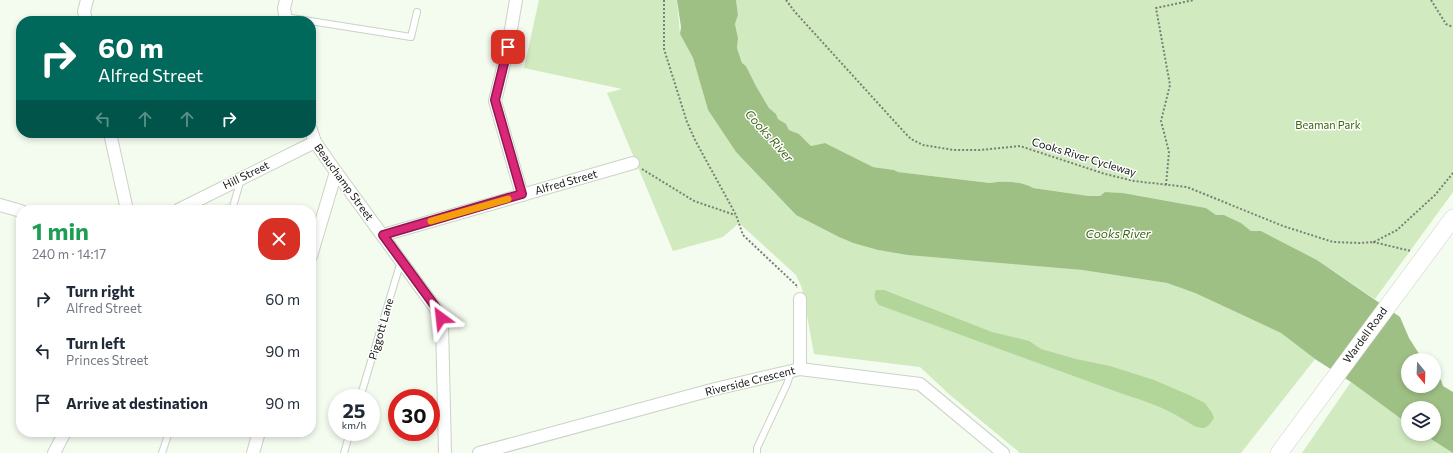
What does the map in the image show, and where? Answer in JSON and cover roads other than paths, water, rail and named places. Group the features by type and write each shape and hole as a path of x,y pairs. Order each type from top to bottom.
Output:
{"main road":[{"name":"Wardell Road","path":"1279,453 1453,218"}],"street":[{"path":"85,16 84,11 86,0"},
{"path":"285,16 284,8 286,0"},
{"path":"516,0 508,47 495,100 522,194"},
{"path":"111,138 126,205"},
{"name":"Beauchamp Street","path":"314,138 336,172 437,309 441,318 446,453"},
{"name":"Hill Street","path":"188,205 315,142"},
{"name":"Alfred Street","path":"383,235 633,163"},
{"path":"316,239 336,172"},
{"path":"0,205 16,210"},
{"path":"796,369 800,299"},
{"name":"Riverside Crescent","path":"479,453 699,393 796,369 920,384 1003,453"},
{"path":"54,453 62,437"},
{"path":"253,453 258,437"}],"lane":[{"path":"316,23 411,37 417,12"},
{"path":"234,205 242,177"},
{"name":"Piggott Lane","path":"363,389 401,260"},
{"path":"757,453 757,448 787,384 796,369"},
{"path":"162,453 167,437"},
{"path":"344,453 347,441"}],"water":[{"name":"Cooks River","path":"677,0 736,0 738,15 735,24 738,38 737,48 742,63 746,66 769,108 776,114 778,119 786,124 789,130 799,134 811,146 825,143 873,167 898,172 990,183 1018,183 1033,188 1089,196 1100,196 1105,192 1123,193 1206,208 1216,215 1224,215 1241,223 1251,231 1261,231 1317,260 1400,317 1409,338 1419,353 1401,353 1401,393 1441,393 1441,380 1443,386 1453,392 1453,453 1434,441 1441,441 1441,401 1401,401 1401,419 1351,382 1315,359 1281,333 1195,293 1167,283 1082,270 908,255 878,250 853,243 796,215 736,152 708,110 693,58 680,34 681,27"}],"park label":[{"name":"Beaman Park","path":"1328,125"}]}
